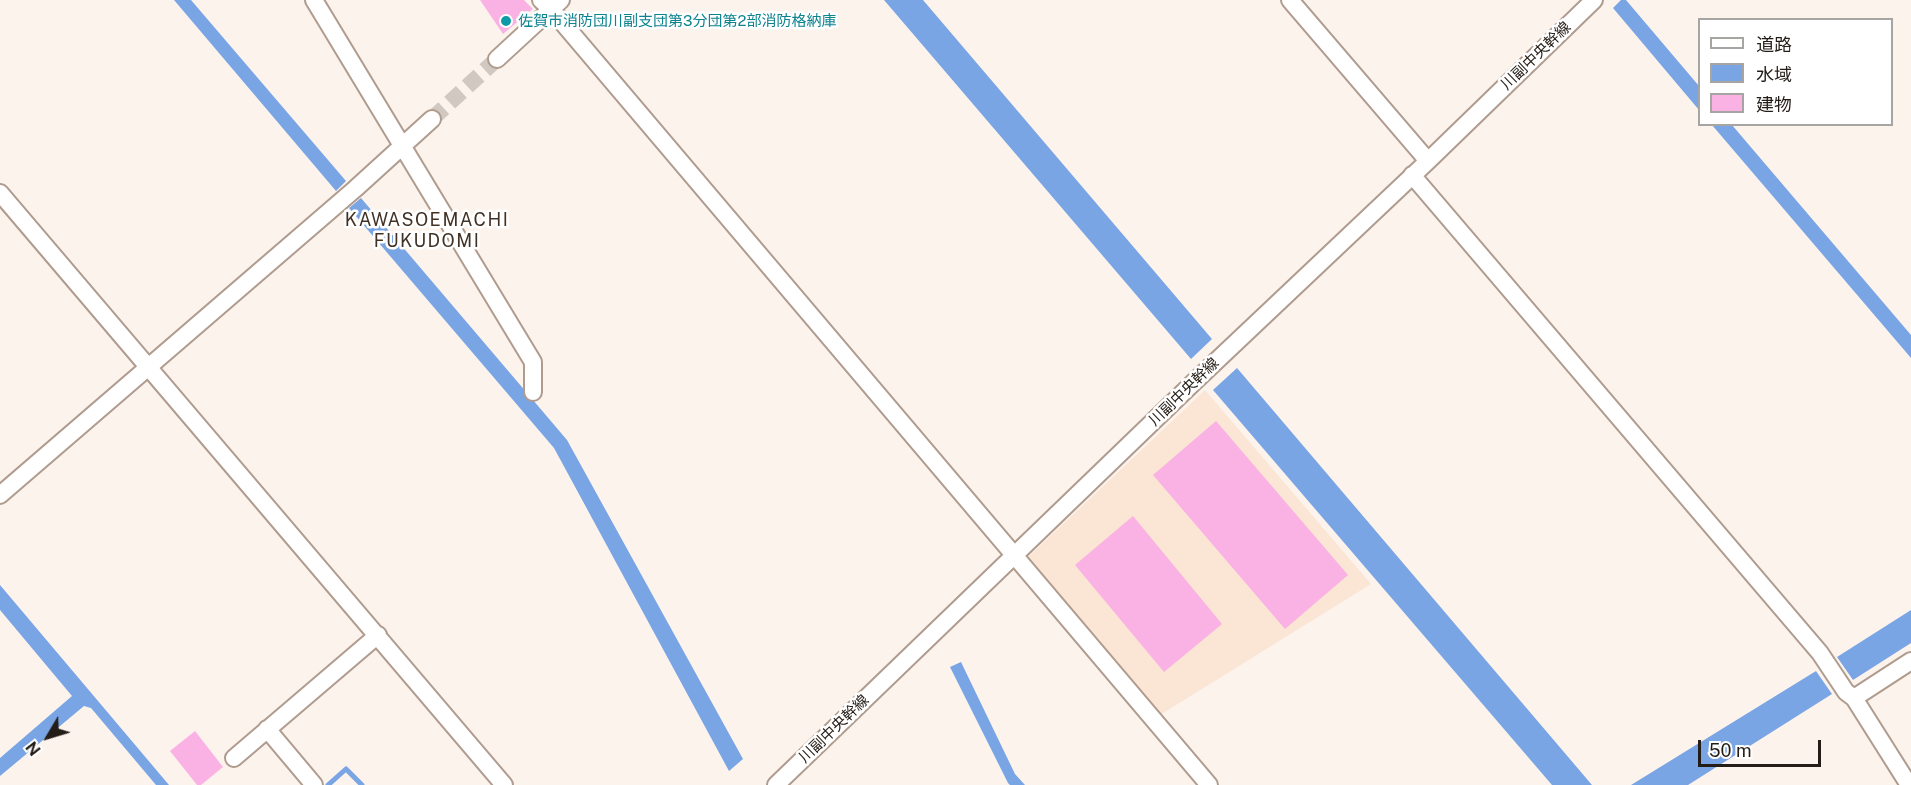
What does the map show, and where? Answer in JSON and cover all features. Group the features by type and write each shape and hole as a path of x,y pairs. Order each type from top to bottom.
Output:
{"street":[{"path":"314,0 533,362 533,392"},
{"path":"1290,0 1428,161"},
{"name":"川副中央幹線","path":"776,785 1594,0"},
{"path":"497,59 551,3 1209,785"},
{"path":"0,495 355,189 432,119"},
{"path":"1412,175 1820,653 1846,692 1854,698 1909,785"},
{"path":"0,193 504,785"},
{"path":"234,758 378,635"},
{"path":"1854,698 1911,661"},
{"path":"267,729 314,785"}],"shaded area":[{"path":"1205,390 1371,584 1160,715 1026,559"}],"water":[{"path":"174,0 191,0 346,181 336,191"},
{"path":"884,0 923,0 1212,339 1191,359"},
{"path":"1621,0 1626,0 1698,85 1698,109 1613,8"},
{"path":"1713,126 1733,126 1911,335 1911,358"},
{"path":"361,198 567,440 743,759 729,771 554,448 349,208"},
{"path":"1237,368 1592,785 1552,785 1213,390"},
{"path":"0,585 169,785 156,785 91,708 84,706 0,776 0,758 72,696 0,610"},
{"path":"1911,610 1911,643 1853,680 1837,657"},
{"path":"961,662 1015,774 1025,785 1008,783 950,667"},
{"path":"1816,671 1832,694 1688,785 1631,785"}],"building":[{"name":"佐賀市消防団川副支団第3分団第2部消防格納庫","path":"480,0 524,0 533,9 503,34"},
{"path":"1216,421 1348,575 1285,629 1153,475"},
{"path":"1133,516 1222,624 1164,672 1075,565"},
{"path":"195,731 223,767 201,785 197,785 170,751"}],"waterway":[{"path":"328,785 346,769 362,785"}],"tunnel":[{"path":"432,119 497,59"}],"place":[{"name":"佐賀市消防団川副支団第3分団第2部消防格納庫","path":"506,21"}],"district":[{"name":"KAWASOEMACHI FUKUDOMI","path":"427,230"}]}
